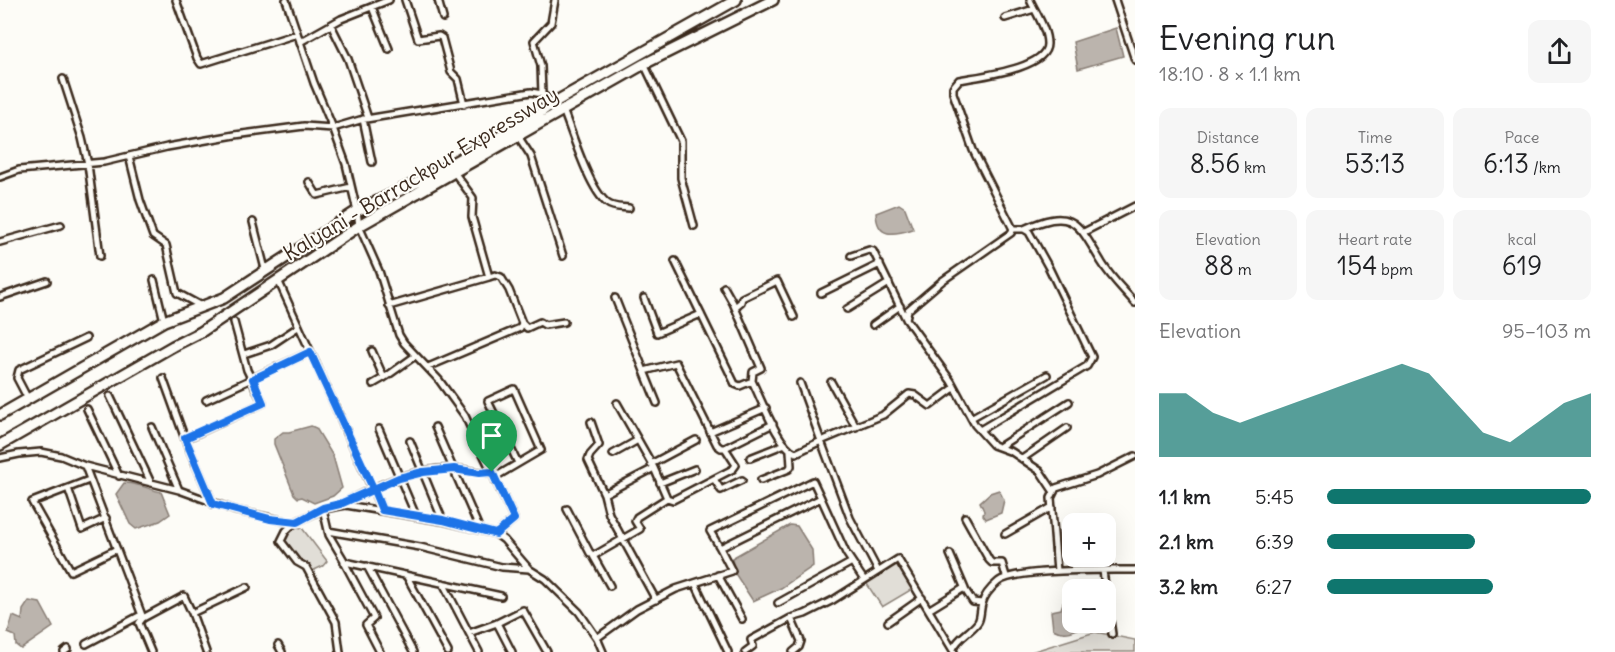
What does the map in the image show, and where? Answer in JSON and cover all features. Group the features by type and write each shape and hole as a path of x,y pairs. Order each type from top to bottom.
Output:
{"highway":[{"path":"0,416 164,321 224,298 265,269 357,211 418,182 736,0"},
{"name":"Kalyani - Barrackpur Expressway","path":"0,445 172,346 201,332 359,226 644,64 773,0"}],"street":[{"path":"176,0 201,64 297,34"},
{"path":"286,0 314,83 346,164 359,226 379,271 399,335 415,356 428,367 465,416 514,519 496,534"},
{"path":"300,42 331,25 388,0"},
{"path":"405,0 418,39 441,37 451,72 458,79 464,104"},
{"path":"438,0 443,18"},
{"path":"542,94 541,66 534,40 551,22 555,0"},
{"path":"1014,229 974,150 953,93 953,87 959,80 1018,67 1035,62 1043,56 1047,44 1046,35 1030,0"},
{"path":"1115,0 1135,60"},
{"path":"372,7 389,50"},
{"path":"1005,18 1034,9"},
{"path":"331,25 348,59 366,119 372,162"},
{"path":"644,64 681,141 681,178 694,226"},
{"path":"63,79 88,164 100,256"},
{"path":"0,177 19,170 88,164 275,128 304,126 333,128 424,108 464,104 531,92 542,94 560,112 582,162 604,201 614,207 629,208"},
{"path":"518,136 531,156 563,256"},
{"path":"129,156 140,200 153,236 166,245 177,293 203,306"},
{"path":"454,172 473,198 472,217 489,277"},
{"path":"309,182 317,195 351,187"},
{"path":"1084,232 1135,206"},
{"path":"1014,229 1024,229 1039,222 1060,219 1076,223 1107,270 1135,303"},
{"path":"253,222 265,269"},
{"path":"0,242 61,225"},
{"path":"906,319 908,310 942,281 1014,229"},
{"path":"980,430 1087,366 1092,357 1049,268 1029,232 1024,229"},
{"path":"851,256 871,250 906,319 980,430 993,445 1012,453 1040,471 1054,492"},
{"path":"675,261 735,384 740,386 752,381"},
{"path":"821,293 880,264"},
{"path":"389,306 495,274 501,277 509,290 526,328 540,322 545,326 564,322"},
{"path":"154,280 164,321"},
{"path":"278,280 382,510"},
{"path":"0,297 47,281"},
{"path":"735,307 742,298 777,281 794,317"},
{"path":"847,309 889,283"},
{"path":"724,287 761,368 753,372 752,381 790,451 791,466 789,469 761,480"},
{"path":"615,298 657,403"},
{"path":"644,298 657,333 701,314"},
{"path":"873,325 900,306"},
{"path":"185,438 263,403 248,370 234,322"},
{"path":"428,367 520,328 522,323"},
{"path":"244,354 271,345 298,327"},
{"path":"28,399 16,378 19,370 86,338"},
{"path":"372,351 384,378"},
{"path":"206,400 310,352"},
{"path":"373,384 415,356"},
{"path":"644,371 676,363 718,447 725,448 773,423"},
{"path":"971,418 1047,375"},
{"path":"163,378 213,504"},
{"path":"831,382 856,427"},
{"path":"800,383 850,518 878,571"},
{"path":"790,451 796,453 883,416 909,394 915,395 930,406 954,388"},
{"path":"340,652 336,622 306,567 297,562 281,541 286,531 294,523 323,508 340,504 399,478 423,472 454,469 494,475 518,463 541,450 514,389 488,401 518,463"},
{"path":"110,396 151,483"},
{"path":"999,447 1070,402"},
{"path":"617,403 668,498 673,500 734,469 736,465 725,448"},
{"path":"710,432 766,408"},
{"path":"87,410 119,476"},
{"path":"591,422 599,445 588,460 604,494 609,514 656,600"},
{"path":"152,427 179,490"},
{"path":"435,427 480,530"},
{"path":"1022,459 1066,428"},
{"path":"379,429 416,516"},
{"path":"613,454 638,440"},
{"path":"604,494 696,440"},
{"path":"410,441 443,520"},
{"path":"750,458 785,444"},
{"path":"0,458 41,452 61,456 119,476 179,490 213,504 294,523"},
{"path":"1057,571 1051,498 1056,488 1097,475 1135,456"},
{"path":"85,466 142,617 140,623 151,652"},
{"path":"660,483 695,469"},
{"path":"714,479 721,490 742,480"},
{"path":"89,480 32,502 71,571 117,549"},
{"path":"597,638 637,609 676,589 732,571 710,531 813,481 852,562 864,580"},
{"path":"68,488 82,529 106,518"},
{"path":"592,554 595,555 640,528 635,521 637,517 668,498"},
{"path":"720,548 821,498"},
{"path":"340,504 443,520 496,534 509,545 529,569 545,579 579,612 597,638 603,652"},
{"path":"1005,534 1052,507"},
{"path":"323,508 328,531 374,618 366,625 380,652"},
{"path":"567,509 610,586"},
{"path":"965,517 989,560 992,563 1002,563 1006,576"},
{"path":"328,531 420,547 502,567 529,569"},
{"path":"950,554 973,602 982,603"},
{"path":"745,652 753,646 751,640 791,618 806,614 898,559 953,650"},
{"path":"344,560 501,596"},
{"path":"778,603 852,562"},
{"path":"367,566 413,652"},
{"path":"1103,570 1112,634"},
{"path":"953,650 957,642 979,620 982,603 997,582 1006,576 1057,571 1135,570"},
{"path":"406,575 448,652"},
{"path":"718,575 742,620"},
{"path":"443,583 479,652"},
{"path":"694,583 728,652"},
{"path":"192,613 247,587"},
{"path":"930,609 965,589"},
{"path":"86,644 184,596 206,652"},
{"path":"888,622 922,597"},
{"path":"469,633 523,610 547,652"},
{"path":"791,618 801,641 800,647 793,652"},
{"path":"497,623 512,652"},
{"path":"278,645 282,652"}],"shaded area":[{"path":"1116,28 1123,56 1078,69 1073,42"},
{"path":"899,204 905,208 913,229 899,233 883,231 877,221 876,213"},
{"path":"311,426 316,428 333,456 342,488 333,496 314,503 302,497 298,498 294,494 274,444 274,439 283,432"},
{"path":"124,483 161,492 170,514 160,521 136,529 130,524 116,494"},
{"path":"999,490 1004,500 1001,513 986,519 980,502 990,493"},
{"path":"790,525 797,526 812,550 813,566 781,588 753,601 734,572 732,558"},
{"path":"297,527 302,528 327,561 323,566 310,572 297,561 284,541"},
{"path":"899,559 914,588 882,607 865,581"},
{"path":"29,601 40,603 53,627 21,649 16,645 15,636 8,633 13,616 22,620 23,610"},
{"path":"1062,606 1062,632 1053,629 1051,611 1061,609"},
{"path":"1092,633 1135,640 1135,652 1031,652"}],"route":[{"path":"492,472 479,473 454,469 423,472 399,478 373,488 340,504 323,508 294,523 213,504 185,438 263,403 253,379 310,352 373,488 382,510 443,520 496,534 514,519 492,472"}]}
